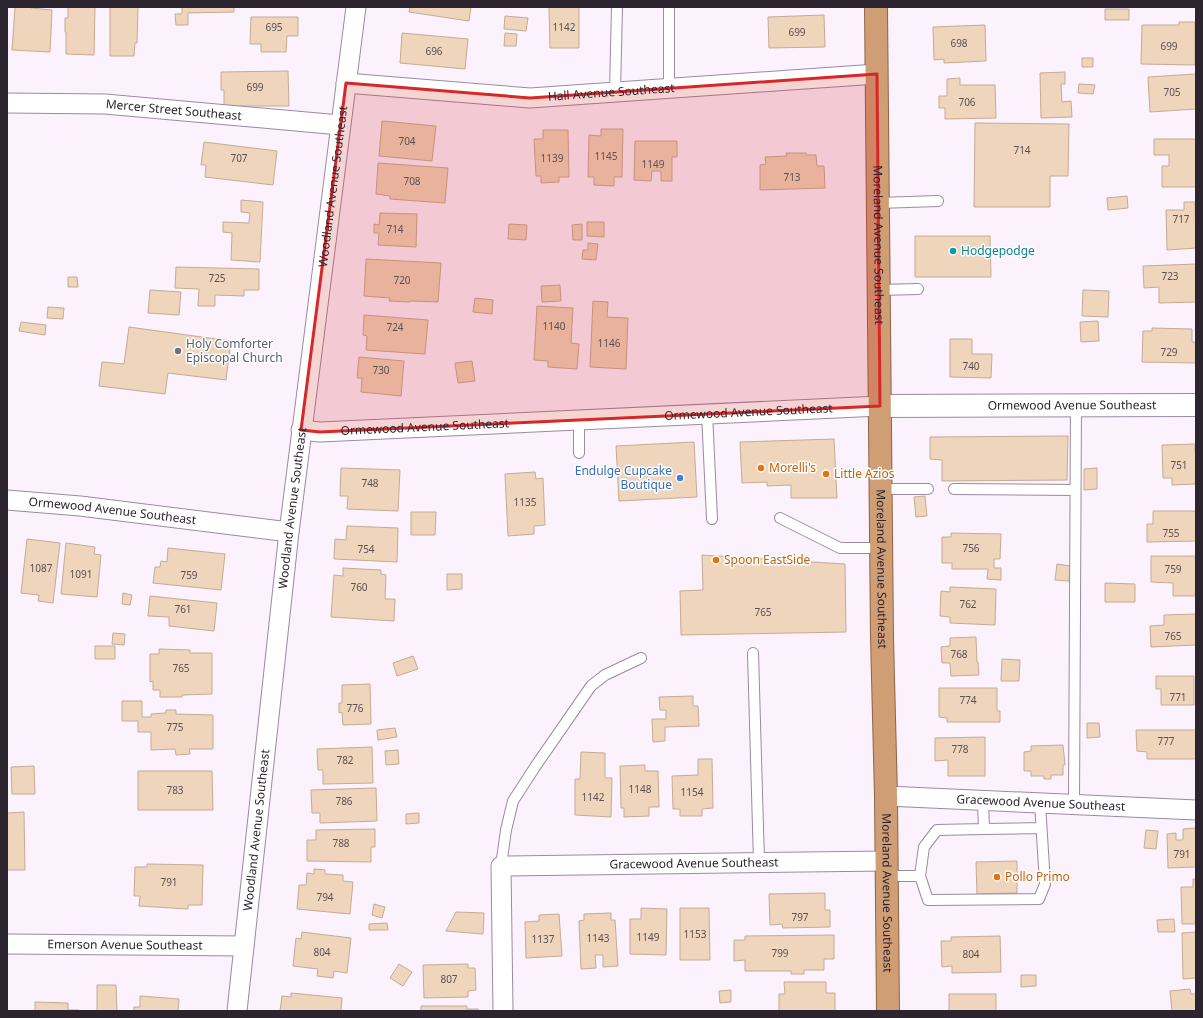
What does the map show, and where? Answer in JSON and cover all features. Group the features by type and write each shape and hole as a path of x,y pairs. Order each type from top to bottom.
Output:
{"highway":[{"name":"Moreland Avenue Southeast","path":"876,7 880,489 886,796 888,1011"}],"street":[{"name":"Woodland Avenue Southeast","path":"237,1011 301,430 356,7"},
{"name":"Hall Avenue Southeast","path":"346,83 530,98 877,74"},
{"name":"Mercer Street Southeast","path":"7,103 105,104 340,125"},
{"name":"Ormewood Avenue Southeast","path":"301,430 320,432 880,406 1196,404"},
{"name":"Ormewood Avenue Southeast","path":"7,500 80,506 289,532"},
{"name":"Gracewood Avenue Southeast","path":"886,796 1196,810"},
{"name":"Gracewood Avenue Southeast","path":"501,866 759,862 886,868"},
{"path":"501,866 503,1011"},
{"name":"Emerson Avenue Southeast","path":"7,944 244,946"}],"lane":[{"path":"615,92 617,7"},
{"path":"669,7 669,88"},
{"path":"878,203 938,201"},
{"path":"879,290 918,289"},
{"path":"1074,804 1076,405"},
{"path":"707,414 712,519"},
{"path":"579,420 579,453"},
{"path":"880,489 928,489"},
{"path":"954,489 1075,490"},
{"path":"780,518 840,548 881,548"},
{"path":"753,653 759,862"},
{"path":"501,866 506,830 513,802 535,767 591,686 605,675 641,658"},
{"path":"983,801 984,829"},
{"path":"1040,803 1045,884 1039,899 928,900 920,876 924,847 937,830 1041,828"},
{"path":"886,868 920,876"}],"highlighted area":[{"path":"877,74 880,406 320,432 301,430 346,83 530,98"}],"building":[{"path":"15,7 31,7 52,10 50,52 12,50"},
{"path":"68,7 95,7 94,55 66,54 65,18 68,18"},
{"path":"110,7 138,7 137,43 135,43 134,56 110,56"},
{"path":"182,7 234,7 234,12 188,13 188,25 176,25 175,14 182,14"},
{"path":"410,7 471,7 469,21 409,12"},
{"path":"549,7 579,7 579,48 550,48"},
{"path":"1105,9 1129,9 1129,20 1105,20"},
{"path":"824,15 825,47 769,48 768,17"},
{"path":"505,16 528,18 526,31 504,29"},
{"path":"251,17 298,17 298,36 287,36 286,52 261,52 261,44 250,44"},
{"path":"1179,22 1195,22 1195,65 1141,64 1142,25 1179,25"},
{"path":"985,25 986,61 944,63 944,59 934,60 933,27"},
{"path":"402,33 468,39 465,69 400,63"},
{"path":"505,33 517,34 516,46 504,46"},
{"path":"1082,58 1093,58 1093,67 1082,67"},
{"path":"288,71 289,106 224,106 224,90 221,90 221,72"},
{"path":"1065,72 1065,84 1061,84 1062,102 1071,101 1072,117 1041,118 1040,73"},
{"path":"1196,74 1196,109 1150,112 1148,77"},
{"path":"960,78 960,85 995,85 996,118 945,119 945,108 939,108 939,96 947,96 947,79"},
{"path":"1079,84 1095,85 1093,94 1078,93"},
{"path":"382,121 436,126 432,161 379,156"},
{"path":"975,123 1069,124 1068,176 1050,176 1050,207 974,207"},
{"path":"601,129 623,129 622,177 614,177 614,186 594,185 594,177 588,177 589,135 601,136"},
{"path":"543,130 568,130 569,177 559,177 559,182 541,183 541,176 536,176 534,139 543,139"},
{"path":"1154,139 1196,139 1196,187 1162,187 1162,166 1169,166 1169,155 1154,155"},
{"path":"635,141 677,141 677,157 672,157 672,181 661,181 661,171 652,171 651,181 634,180"},
{"path":"204,142 277,151 273,185 205,177 206,165 201,165"},
{"path":"786,153 806,153 806,155 816,155 817,166 824,166 825,188 760,190 760,165 766,164 765,157 787,156"},
{"path":"378,163 448,168 445,203 390,199 390,196 376,194"},
{"path":"1127,196 1128,208 1108,210 1107,198"},
{"path":"241,200 263,202 260,262 231,260 232,233 223,232 223,222 249,223 250,213 241,212"},
{"path":"1184,202 1195,202 1196,248 1167,250 1166,210 1184,210"},
{"path":"380,213 417,214 416,247 378,245 379,233 374,233 374,224 379,225"},
{"path":"587,222 604,222 604,237 587,236"},
{"path":"509,224 527,225 526,240 508,239"},
{"path":"582,224 582,240 573,240 572,225"},
{"name":"Hodgepodge","path":"915,236 990,236 991,277 915,277"},
{"path":"588,243 598,244 596,260 582,259 583,250 588,250"},
{"path":"366,259 441,263 438,302 389,301 390,298 364,296"},
{"path":"1196,264 1196,302 1159,303 1159,287 1144,288 1143,266"},
{"path":"176,267 259,269 259,290 244,290 244,296 215,295 215,306 198,306 199,289 175,288"},
{"path":"68,277 77,277 78,287 68,287"},
{"path":"560,285 561,301 542,302 541,286"},
{"path":"150,290 181,292 179,315 148,313"},
{"path":"1083,290 1109,291 1108,317 1082,316"},
{"path":"475,298 493,300 492,314 473,312"},
{"path":"593,301 608,302 607,317 628,318 626,369 590,367"},
{"path":"537,306 573,308 571,343 579,344 577,369 548,367 548,361 534,360"},
{"path":"48,307 64,308 63,319 47,318"},
{"path":"364,315 428,320 425,354 366,350 367,336 363,335"},
{"path":"1098,321 1099,341 1081,342 1080,322"},
{"path":"21,322 46,325 45,335 19,331"},
{"name":"Holy Comforter Episcopal Church","path":"129,327 231,341 226,380 168,373 165,394 99,386 102,362 124,364"},
{"path":"1152,328 1192,329 1192,342 1196,342 1196,363 1142,362 1143,331 1152,331"},
{"path":"950,339 972,339 972,354 992,354 991,378 950,377"},
{"path":"359,357 404,361 401,396 361,392 362,378 357,378"},
{"path":"472,361 475,381 458,383 455,363"},
{"path":"1068,436 1067,480 942,481 942,460 930,459 930,437"},
{"path":"834,439 837,498 791,498 791,485 767,486 767,482 742,483 740,442"},
{"path":"694,442 697,497 619,501 616,446"},
{"path":"1195,444 1196,484 1172,485 1172,478 1163,478 1162,445"},
{"path":"341,468 400,470 398,511 347,509 348,496 340,496"},
{"path":"1097,468 1097,489 1084,490 1084,469"},
{"path":"535,472 536,479 543,478 545,525 534,526 534,534 508,536 505,474"},
{"path":"925,496 927,516 916,517 914,497"},
{"path":"1153,511 1196,511 1196,541 1147,542 1147,524 1153,524"},
{"path":"411,512 436,512 435,535 411,535"},
{"path":"347,526 398,528 397,562 334,559 335,539 346,540"},
{"path":"951,533 1001,534 1000,559 994,559 994,568 1001,568 1001,580 987,579 988,569 952,569 952,563 942,563 942,537 951,537"},
{"path":"27,539 60,543 53,603 38,601 39,595 21,593"},
{"path":"66,543 95,547 94,554 101,555 97,597 61,594"},
{"path":"168,548 225,554 221,590 153,583 155,567 160,567 161,561 167,562"},
{"path":"702,555 845,564 846,632 681,635 680,591 703,590"},
{"path":"1151,556 1196,556 1196,596 1173,596 1173,583 1151,582"},
{"path":"1057,564 1070,566 1069,581 1055,580"},
{"path":"343,568 381,570 381,574 386,575 385,599 395,599 394,621 331,617 334,575 343,576"},
{"path":"447,574 462,574 462,589 447,590"},
{"path":"1105,583 1135,584 1135,602 1105,602"},
{"path":"950,587 996,589 995,625 950,623 950,617 940,616 941,591 950,592"},
{"path":"123,593 132,595 130,605 122,604"},
{"path":"150,596 217,603 214,631 169,626 169,617 148,616"},
{"path":"1196,614 1196,645 1151,647 1150,626 1164,625 1164,615"},
{"path":"113,633 125,634 124,645 112,644"},
{"path":"976,637 979,675 951,676 950,663 942,663 941,647 950,646 950,638"},
{"path":"95,646 115,646 115,659 95,659"},
{"path":"159,649 190,650 190,653 212,653 212,694 182,695 182,697 160,697 160,690 153,690 153,681 150,682 150,654 159,654"},
{"path":"413,656 418,669 397,676 393,663"},
{"path":"1002,659 1020,660 1019,681 1001,681"},
{"path":"1156,676 1194,676 1194,705 1161,705 1161,689 1156,689"},
{"path":"370,684 371,724 343,725 342,712 339,713 339,703 342,703 342,685"},
{"path":"939,688 997,688 997,711 1000,711 1000,722 947,722 947,718 939,717"},
{"path":"693,696 693,706 698,706 699,726 665,727 665,741 653,742 652,719 666,719 666,710 660,710 659,697"},
{"path":"122,701 142,701 142,717 151,717 151,714 166,713 166,710 176,710 176,714 213,715 213,749 189,749 190,754 176,755 175,749 151,750 151,732 138,732 138,721 122,721"},
{"path":"1087,723 1099,723 1100,737 1087,738"},
{"path":"395,728 397,737 378,740 377,730"},
{"path":"1136,730 1196,730 1196,759 1147,759 1147,752 1137,751"},
{"path":"985,737 985,776 948,776 948,760 935,761 935,738"},
{"path":"1063,745 1065,765 1063,765 1063,775 1051,775 1051,779 1044,779 1044,776 1031,776 1031,771 1024,771 1024,752 1031,751 1031,746"},
{"path":"372,747 373,783 323,784 323,770 318,770 317,749"},
{"path":"398,750 399,764 386,765 385,751"},
{"path":"581,752 605,753 605,778 612,778 611,817 575,815 575,779 580,779"},
{"path":"698,759 712,759 713,808 702,809 702,816 680,816 680,809 673,809 672,776 698,775"},
{"path":"645,765 645,771 658,771 659,807 649,807 649,816 624,817 624,808 621,808 620,766"},
{"path":"34,766 35,794 12,794 11,767"},
{"path":"138,771 212,771 213,810 138,810"},
{"path":"376,788 377,821 320,823 320,813 312,813 311,790"},
{"path":"24,812 25,870 7,870 7,813"},
{"path":"419,813 419,823 406,824 406,814"},
{"path":"1196,828 1196,867 1168,868 1167,834 1176,833 1176,840 1183,840 1183,829"},
{"path":"375,829 375,847 371,847 371,862 307,861 307,840 316,840 316,830"},
{"path":"1146,830 1158,831 1156,849 1144,848"},
{"name":"Pollo Primo","path":"1017,861 1017,893 977,894 976,862"},
{"path":"147,864 203,865 202,905 188,905 188,909 139,906 140,896 134,896 135,867 147,867"},
{"path":"314,869 325,870 325,874 343,875 343,881 353,882 350,914 297,909 299,885 306,885 307,873 314,874"},
{"path":"1193,879 1196,879 1196,924 1182,924 1181,887 1193,887"},
{"path":"825,893 825,910 830,910 830,927 783,928 782,924 770,925 769,894"},
{"path":"374,904 385,907 382,918 372,915"},
{"path":"641,908 667,909 666,955 630,954 630,919 641,919"},
{"path":"680,908 709,908 710,960 680,960"},
{"path":"456,912 484,913 483,934 446,931"},
{"path":"611,913 611,920 615,920 618,966 603,967 603,955 595,955 596,968 581,969 579,921 584,920 584,914"},
{"path":"559,914 562,956 526,958 525,922 539,921 539,915"},
{"path":"1174,919 1175,932 1158,932 1157,920"},
{"path":"387,923 388,930 369,930 369,924"},
{"path":"302,932 351,938 347,973 334,971 333,978 317,976 318,969 293,966 296,938 301,939"},
{"path":"1196,932 1196,978 1183,979 1182,933"},
{"path":"834,935 834,959 824,959 824,970 804,970 804,974 791,974 791,971 745,971 745,960 734,961 734,940 745,940 745,936"},
{"path":"1000,936 1001,972 952,973 952,966 942,967 941,941 951,941 951,937"},
{"path":"399,964 412,972 403,986 390,978"},
{"path":"468,964 468,968 475,968 476,990 468,991 468,997 424,998 423,965"},
{"path":"1021,975 1036,975 1036,986 1021,987"},
{"path":"784,982 826,982 826,993 835,993 835,1011 779,1011 779,994 785,994"},
{"path":"97,985 116,985 117,1011 97,1011"},
{"path":"1190,989 1191,994 1196,994 1196,1011 1172,1011 1170,991"},
{"path":"731,990 731,1002 720,1003 719,991"},
{"path":"291,993 342,998 341,1011 280,1011 282,996 291,997"},
{"path":"949,994 996,994 996,1011 949,1011"},
{"path":"140,996 179,999 178,1011 134,1011 134,1007 140,1007"},
{"path":"35,1002 68,1003 68,1010 79,1011 35,1011"},
{"path":"421,1006 467,1006 467,1009 478,1009 478,1011 421,1011"}],"place":[{"name":"Hodgepodge","path":"953,251"},
{"name":"Holy Comforter Episcopal Church","path":"178,351"},
{"name":"Morelli's","path":"761,468"},
{"name":"Little Azios","path":"826,474"},
{"name":"Endulge Cupcake Boutique","path":"680,478"},
{"name":"Spoon EastSide","path":"716,560"},
{"name":"Pollo Primo","path":"997,877"}]}
